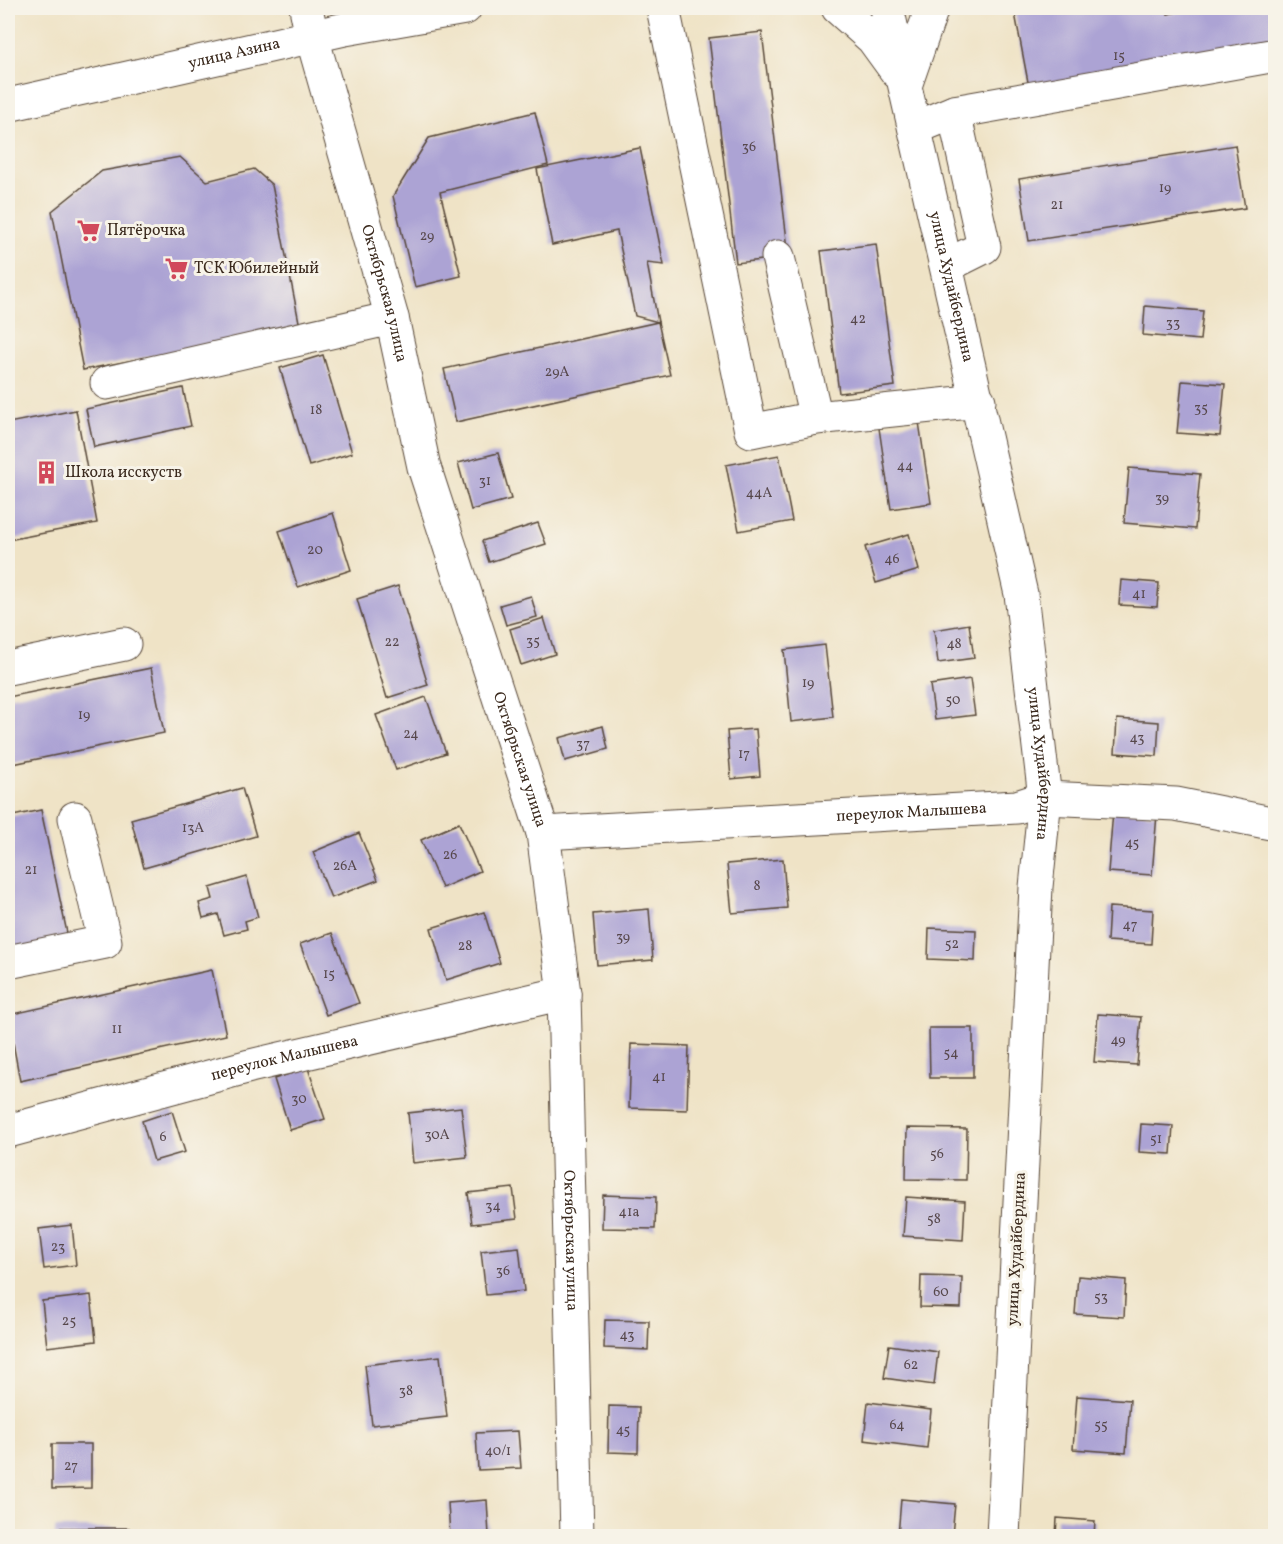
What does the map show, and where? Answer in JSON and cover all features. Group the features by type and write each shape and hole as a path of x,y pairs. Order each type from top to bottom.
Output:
{"street":[{"name":"улица Азина","path":"8,105 309,22 465,8"},
{"path":"663,8 751,431 816,418 979,401"},
{"path":"838,8 873,39 906,83"},
{"name":"улица Худайбердина","path":"887,8 948,265 1021,594 1045,798 1036,887 1003,1536"},
{"path":"906,83 932,8"},
{"name":"Октябрьская улица","path":"309,22 392,318 424,467 543,833 564,993 577,1536"},
{"path":"915,128 954,112 1275,55"},
{"path":"948,265 984,247 954,112"},
{"path":"778,257 816,418"},
{"path":"107,383 392,318"},
{"path":"8,668 124,644"},
{"name":"переулок Малышева","path":"543,833 1017,807 1045,798 1176,804 1275,824"},
{"path":"8,963 105,942 75,818"},
{"name":"переулок Малышева","path":"8,1131 250,1066 564,993"}],"building":[{"path":"1014,8 1167,8 1168,14 1195,8 1276,8 1276,51 1271,52 1268,40 1215,50 1031,98"},
{"path":"762,32 789,257 736,263 709,38"},
{"path":"535,112 548,165 440,192 461,276 415,287 393,196 429,138"},
{"path":"1235,145 1245,208 1029,241 1019,179"},
{"path":"640,148 664,265 647,263 658,322 635,316 617,231 552,245 537,169"},
{"name":"ТСК Юбилейный","path":"180,157 207,181 254,169 272,185 300,327 83,370 52,211 102,171"},
{"path":"876,244 895,386 839,393 821,251"},
{"path":"1145,306 1203,311 1200,340 1143,335"},
{"path":"658,322 670,375 456,422 444,369"},
{"path":"323,355 352,453 309,466 280,368"},
{"path":"1182,381 1225,384 1220,436 1177,433"},
{"path":"183,388 191,426 94,447 86,409"},
{"name":"Школа исскуств","path":"76,410 97,523 8,540 8,423"},
{"path":"919,422 931,503 891,509 879,428"},
{"path":"498,453 511,499 471,510 458,463"},
{"path":"779,455 792,521 739,531 726,465"},
{"path":"1129,468 1200,474 1195,529 1124,523"},
{"path":"333,513 351,570 298,587 279,531"},
{"path":"538,523 546,544 489,562 482,541"},
{"path":"909,534 919,570 876,583 865,547"},
{"path":"1121,580 1159,583 1157,607 1119,605"},
{"path":"398,586 428,685 387,698 357,599"},
{"path":"531,596 537,617 506,625 500,605"},
{"path":"544,618 555,654 521,665 510,629"},
{"path":"969,624 974,658 938,663 934,630"},
{"path":"825,645 833,717 791,722 784,650"},
{"path":"151,668 164,733 8,765 8,697"},
{"path":"970,679 975,715 935,720 930,685"},
{"path":"426,697 446,753 396,770 376,715"},
{"path":"1117,719 1159,722 1157,756 1115,753"},
{"path":"603,726 608,749 565,761 559,738"},
{"path":"756,729 760,776 731,779 727,731"},
{"path":"242,788 256,836 144,868 131,819"},
{"path":"41,810 70,947 15,959 8,923 8,817"},
{"path":"1113,811 1157,814 1152,875 1108,872"},
{"path":"459,823 480,871 442,888 421,840"},
{"path":"359,833 378,880 331,898 313,852"},
{"path":"783,859 787,908 732,913 727,864"},
{"path":"247,877 258,917 245,921 247,929 224,935 218,914 203,918 199,903 213,899 210,888"},
{"path":"1109,907 1153,910 1151,944 1107,941"},
{"path":"649,909 653,960 597,965 593,914"},
{"path":"484,912 500,963 446,980 431,928"},
{"path":"929,928 976,930 975,961 928,959"},
{"path":"332,933 359,1003 326,1015 300,944"},
{"path":"212,970 226,1035 20,1081 8,1015"},
{"path":"1098,1014 1141,1017 1137,1065 1094,1062"},
{"path":"929,1028 973,1028 973,1078 930,1078"},
{"path":"631,1044 689,1046 687,1110 629,1108"},
{"path":"308,1068 325,1119 290,1130 274,1079"},
{"path":"461,1107 467,1157 413,1163 408,1113"},
{"path":"172,1111 185,1152 154,1161 142,1121"},
{"path":"1141,1124 1173,1126 1171,1154 1139,1152"},
{"path":"907,1128 967,1129 966,1180 906,1179"},
{"path":"513,1188 517,1219 472,1224 468,1193"},
{"path":"603,1195 656,1197 655,1229 602,1228"},
{"path":"906,1197 965,1201 963,1240 903,1236"},
{"path":"72,1225 76,1265 44,1269 39,1229"},
{"path":"519,1247 524,1291 486,1295 481,1251"},
{"path":"921,1276 962,1277 961,1308 920,1307"},
{"path":"1078,1276 1126,1280 1124,1317 1075,1314"},
{"path":"91,1295 96,1341 47,1347 42,1301"},
{"path":"605,1320 649,1321 648,1350 604,1348"},
{"path":"889,1345 938,1352 934,1385 884,1378"},
{"path":"440,1356 447,1417 372,1425 365,1365"},
{"path":"1077,1396 1130,1400 1126,1453 1073,1449"},
{"path":"868,1402 931,1410 927,1448 864,1440"},
{"path":"609,1406 639,1407 638,1453 608,1452"},
{"path":"518,1431 521,1468 478,1470 476,1433"},
{"path":"52,1444 91,1444 91,1488 52,1489"},
{"path":"901,1499 955,1504 952,1535 898,1536"},
{"path":"487,1500 489,1536 450,1536 448,1503"},
{"path":"1057,1518 1095,1521 1094,1536 1056,1536"},
{"path":"55,1528 129,1528 129,1536 55,1536"}],"place":[{"name":"Пятёрочка","path":"89,231"},
{"name":"ТСК Юбилейный","path":"176,269"},
{"name":"Школа исскуств","path":"47,473"}]}
